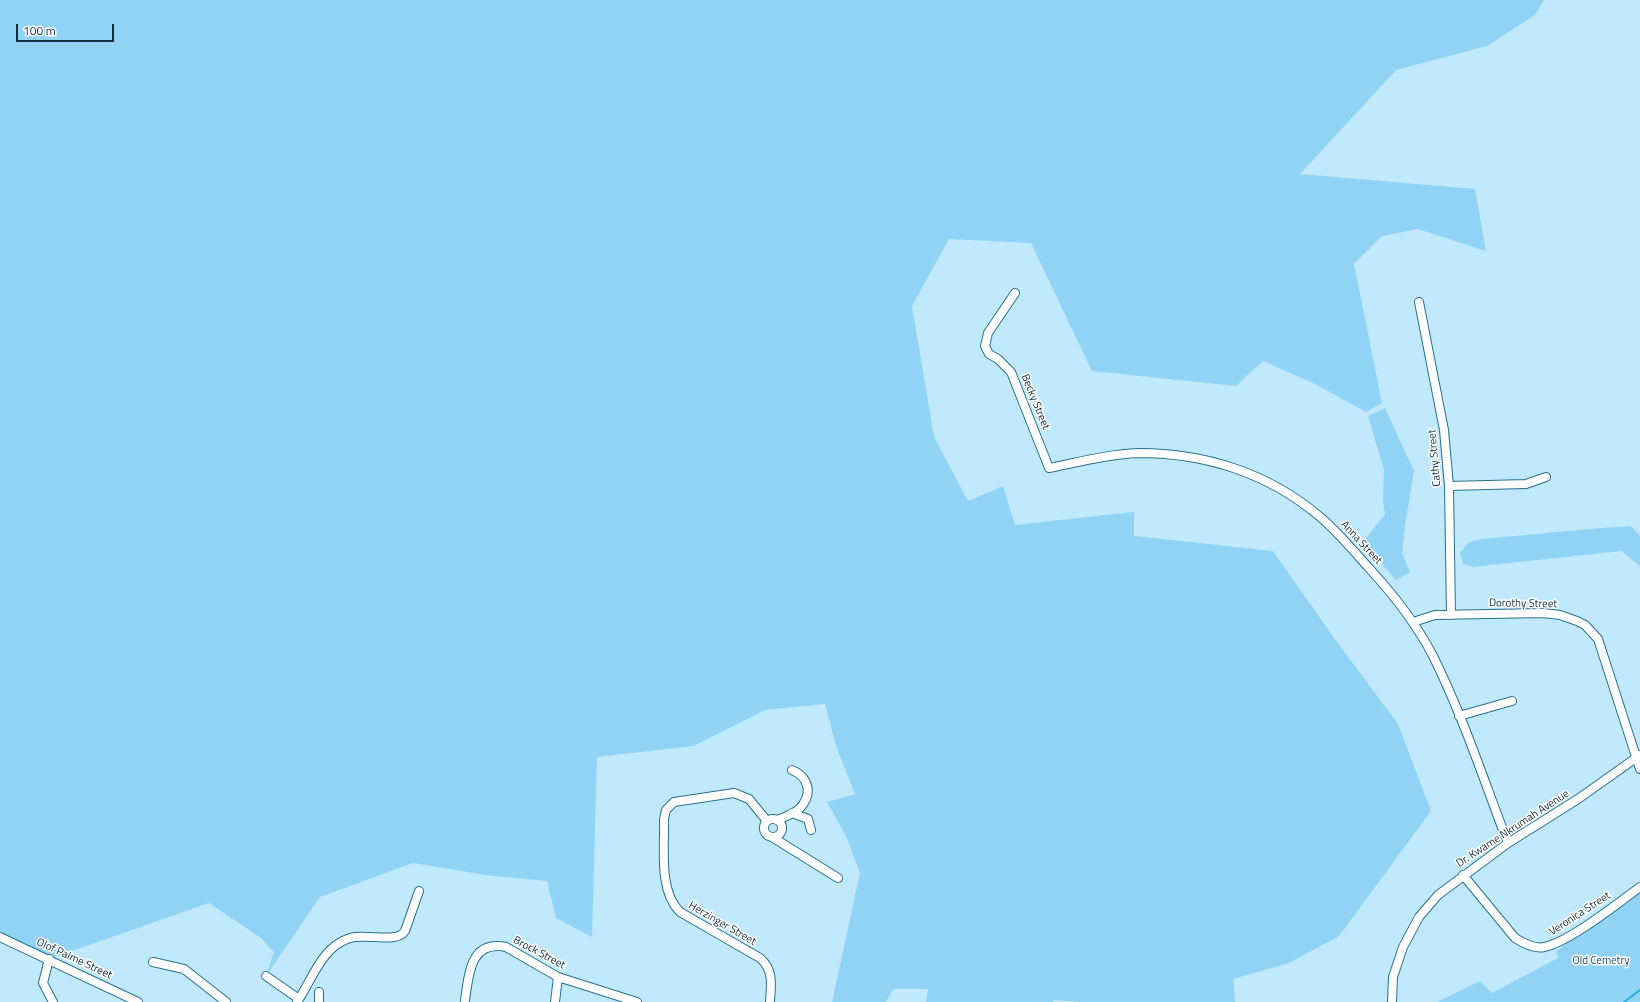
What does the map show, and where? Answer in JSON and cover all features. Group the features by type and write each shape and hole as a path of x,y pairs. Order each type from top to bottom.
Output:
{"street":[{"name":"Becky Street","path":"1015,293 988,333 985,346 989,354 998,359 1012,372 1050,468"},
{"name":"Cathy Street","path":"1419,302 1444,430 1450,486 1451,615"},
{"name":"Anna Street","path":"1050,468 1116,455 1138,453 1210,460 1236,468 1270,483 1318,516 1339,535 1393,595 1413,622 1432,656 1459,716 1508,843"},
{"path":"1450,486 1526,484 1546,477"},
{"name":"Dorothy Street","path":"1413,622 1429,615 1543,613 1570,618 1585,625 1598,639 1638,756"},
{"path":"1459,716 1512,701"},
{"path":"1638,756 1640,769"},
{"name":"Dr. Kwame Nkrumah Avenue","path":"1392,1002 1393,977 1403,947 1419,917 1438,895 1508,843 1578,799 1638,756"},
{"path":"767,821 772,819 777,820 792,813 799,808 804,801 807,785 806,779 801,774 792,770"},
{"name":"Herzinger Street","path":"770,1002 771,982 767,965 760,958 680,912 671,900 665,885 664,819 666,810 674,802 734,793 749,799 767,821 764,829 768,836 772,837"},
{"path":"792,813 808,819 811,830"},
{"path":"772,837 778,836 782,831 782,825 777,820"},
{"path":"772,837 838,878"},
{"name":"Veronica Street","path":"1463,875 1515,938 1524,944 1542,948 1561,941 1640,887"},
{"path":"266,976 298,1000 324,956 335,945 350,938 366,935 395,938 401,936 405,931 419,891"},
{"name":"Olof Palme Street","path":"0,937 138,1002"},
{"name":"Brock Street","path":"465,1000 471,965 478,954 489,946 506,947 558,977 637,1002"},
{"path":"48,959 43,983 53,1002"},
{"path":"153,962 184,969 226,1002"},
{"path":"555,1002 558,977"},
{"path":"319,992 320,1002"}],"green space":[{"path":"0,0 1544,0 1535,15 1487,46 1396,70 1300,174 1475,189 1486,251 1418,229 1382,236 1354,264 1382,403 1366,412 1315,384 1263,361 1236,386 1092,371 1031,243 949,239 912,306 934,437 968,501 1003,486 1015,525 1134,512 1134,536 1273,551 1334,638 1398,724 1431,811 1339,936 1289,963 1233,979 1235,1002 1082,1002 1054,1000 1053,1002 926,1002 928,989 893,989 886,1002 832,1002 860,873 846,836 827,802 855,794 836,746 825,704 765,710 693,746 597,757 592,937 556,918 547,881 485,875 413,863 320,897 266,976 274,952 261,938 209,903 49,959 0,937"},
{"path":"1385,408 1414,471 1402,553 1410,572 1396,580 1363,542 1385,514 1383,502 1384,470 1368,416"},
{"path":"1631,526 1640,536 1640,566 1621,551 1473,567 1463,564 1460,553 1469,542 1482,539"},
{"name":"Old Cemetry","path":"1640,891 1640,1002 1437,1002 1480,981 1492,993 1558,958 1556,952 1571,939"}],"waterway":[{"path":"1624,1002 1640,990"}]}
